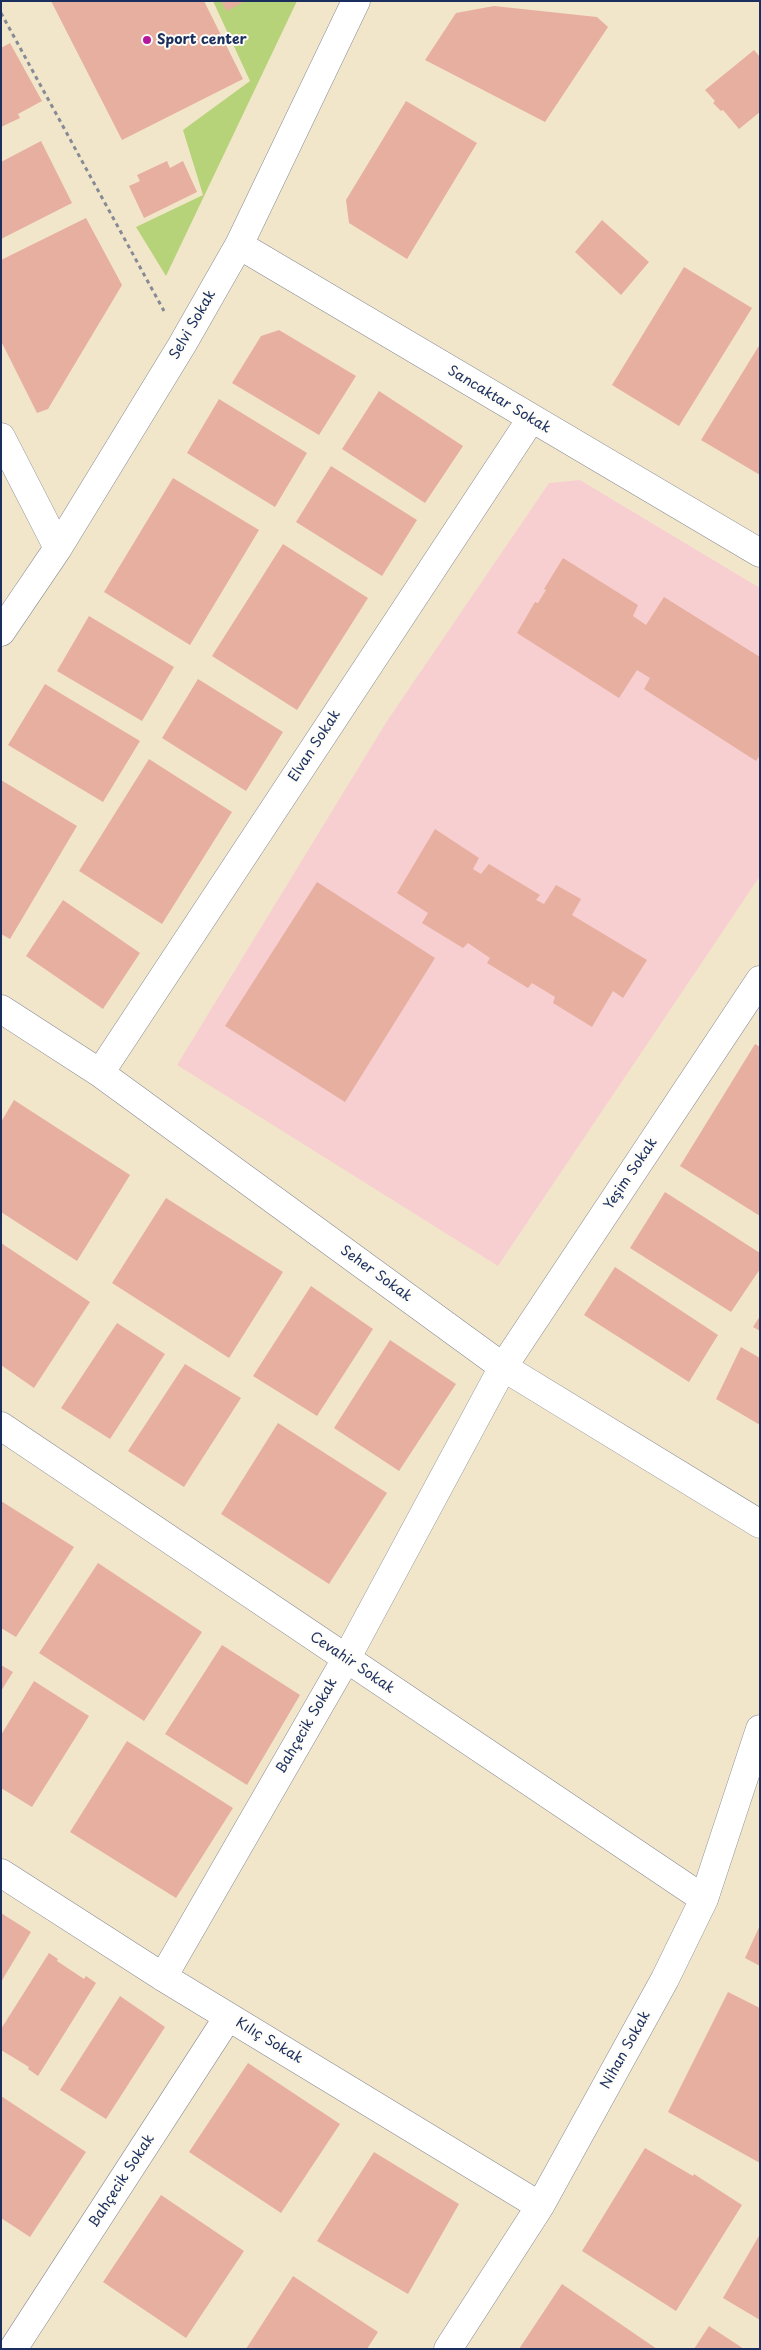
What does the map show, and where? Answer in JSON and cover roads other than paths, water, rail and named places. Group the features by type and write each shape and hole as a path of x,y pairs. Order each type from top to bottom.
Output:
{"street":[{"name":"Selvi Sokak","path":"1,632 58,548 182,345 239,245 356,1"},
{"name":"Sancaktar Sokak","path":"239,245 760,553"},
{"name":"Elvan Sokak","path":"100,1073 531,418"},
{"path":"1,437 58,548"},
{"name":"Yeşim Sokak","path":"503,1367 760,980"},
{"name":"Seher Sokak","path":"1,1009 100,1073 503,1367 760,1524"},
{"name":"Bahçecik Sokak","path":"163,1977 346,1659 503,1367"},
{"name":"Cevahir Sokak","path":"1,1426 704,1899"},
{"name":"Nihan Sokak","path":"448,2349 540,2206 665,1979 704,1899 760,1729"},
{"name":"Kılıç Sokak","path":"1,1872 163,1977 540,2206"},
{"name":"Bahçecik Sokak","path":"13,2344 228,2017"}],"place":[{"name":"Sport center","path":"147,40"}]}
